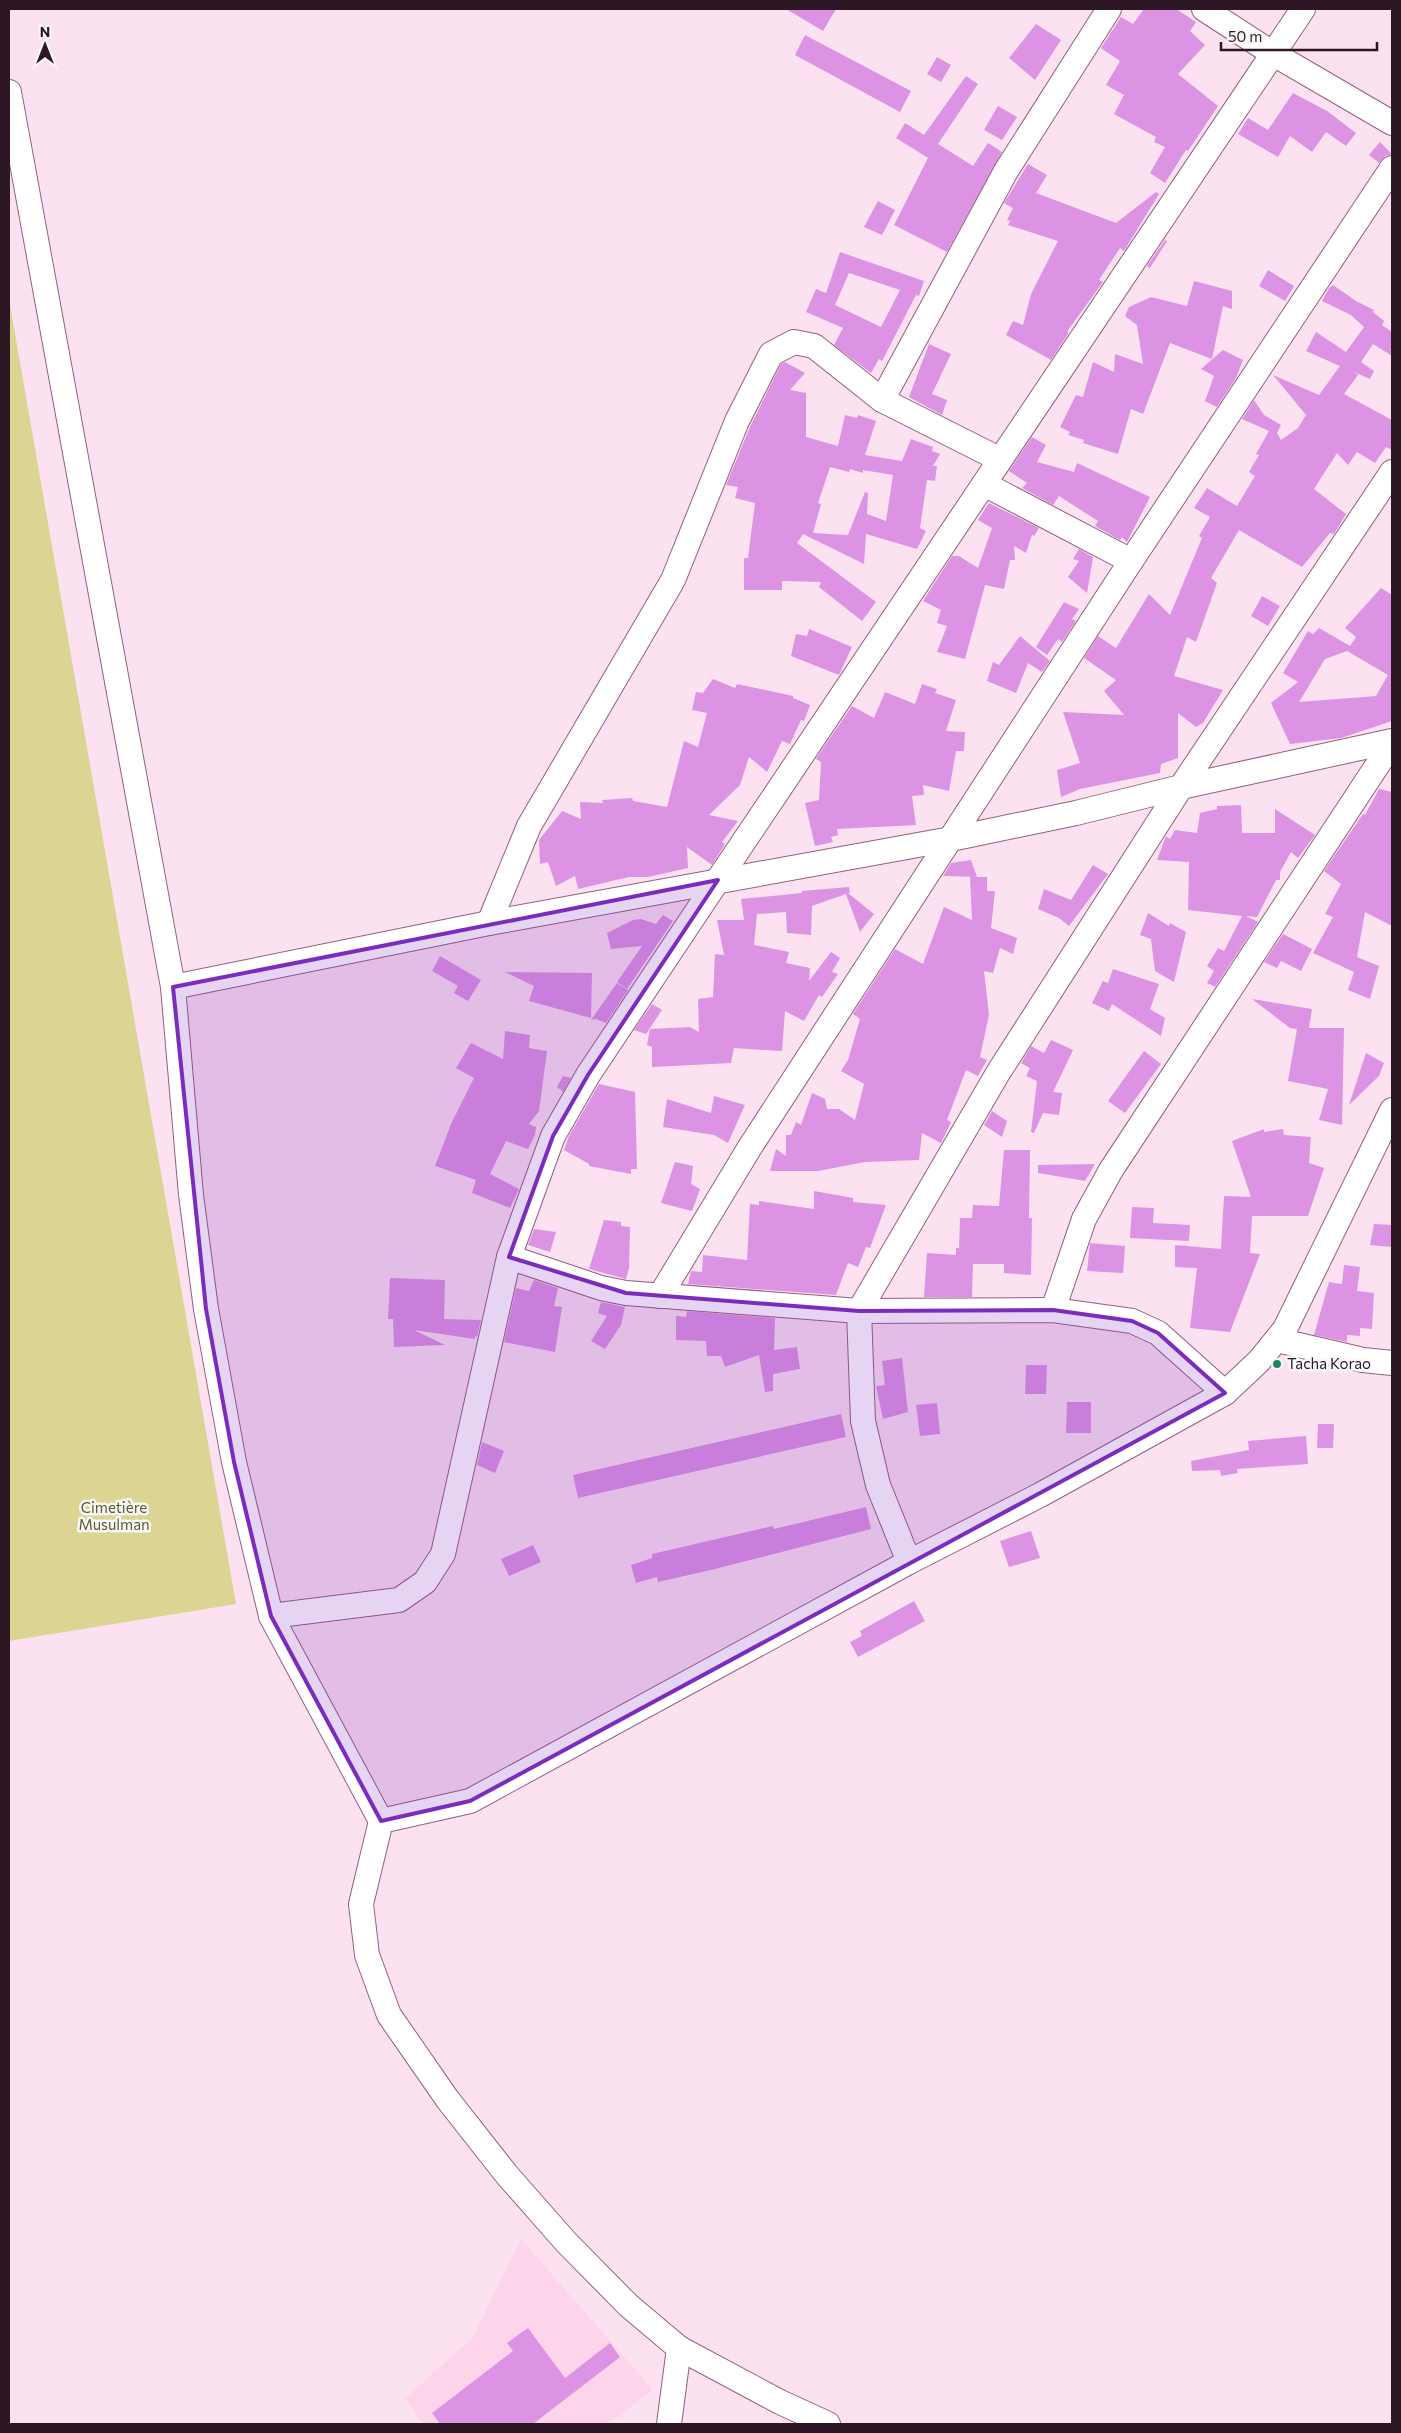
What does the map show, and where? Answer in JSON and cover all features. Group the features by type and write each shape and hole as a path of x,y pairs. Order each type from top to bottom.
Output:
{"street":[{"path":"882,400 1006,171 1109,9"},
{"path":"1204,9 1272,53 1392,123"},
{"path":"271,1616 399,1600 425,1582 443,1554 509,1257 553,1136 588,1075 999,459 1303,9"},
{"path":"9,92 173,987 191,1195 206,1309 234,1462 271,1616 381,1822 361,1904 367,1955 389,2015 448,2100 507,2175 566,2242 628,2306 679,2348 780,2402 828,2424"},
{"path":"660,1296 750,1147 1131,561 1392,168"},
{"path":"489,923 529,826 672,580 737,421 772,354 794,342 814,346 882,400 999,459"},
{"path":"909,1562 878,1485 863,1421 859,1311 998,1073 1181,787 1392,472"},
{"path":"984,484 1131,561"},
{"path":"173,987 489,923 951,839 1392,742"},
{"path":"1053,1310 1084,1219 1111,1170 1392,742"},
{"path":"381,1822 470,1801 909,1562 1040,1495 1225,1393 1277,1340 1298,1305 1329,1236 1392,1110"},
{"path":"509,1257 601,1288 626,1293 859,1311 1053,1310 1132,1320 1158,1333 1225,1393"},
{"path":"1277,1340 1363,1360 1392,1363"},
{"path":"669,2424 679,2348"}],"highlighted area":[{"path":"718,880 588,1075 553,1136 509,1257 626,1293 859,1311 1053,1310 1132,1321 1158,1333 1225,1393 470,1801 381,1821 271,1616 234,1462 206,1309 173,987"}],"shaded area":[{"path":"521,2239 653,2390 608,2424 423,2424 405,2399 473,2337"}],"green space":[{"name":"Cimetière Musulman","path":"9,299 236,1604 9,1641"}],"building":[{"path":"786,9 836,9 823,31"},
{"path":"1144,9 1176,9 1196,22 1190,31 1205,45 1178,74 1218,106 1165,183 1150,173 1165,147 1154,142 1156,137 1114,114 1124,95 1106,85 1120,61 1101,48 1121,17 1133,24"},
{"path":"1036,24 1061,40 1035,80 1009,58"},
{"path":"805,35 911,91 900,112 795,55"},
{"path":"937,57 951,65 941,82 927,74"},
{"path":"966,76 978,84 938,144 973,166 988,143 1002,152 947,252 894,225 928,158 896,138 905,123 924,135"},
{"path":"1293,93 1327,111 1356,133 1346,146 1326,132 1312,152 1290,136 1278,157 1238,134 1248,118 1268,130"},
{"path":"998,106 1017,117 1002,140 984,130"},
{"path":"1380,142 1392,154 1385,156 1379,163 1369,155"},
{"path":"1028,164 1047,175 1036,193 1116,223 1156,192 1159,194 1124,251 1120,248 1099,280 1103,282 1068,330 1068,334 1051,360 1006,335 1013,321 1023,325 1031,294 1058,241 1008,225 1010,221 1007,220 1013,208 1004,203"},
{"path":"878,201 895,210 882,235 864,227"},
{"path":"1165,240 1167,241 1150,268 1147,266"},
{"path":"840,252 924,281 919,296 916,295 882,361 879,359 871,373 834,345 843,328 806,312 816,289 826,293","holes":["849,273 900,290 881,327 835,305"]},
{"path":"1268,270 1294,286 1285,301 1259,286"},
{"path":"1194,281 1232,291 1232,309 1223,306 1212,359 1170,343 1143,414 1131,409 1118,454 1083,443 1084,440 1068,435 1070,432 1060,427 1076,395 1083,397 1093,362 1114,372 1115,354 1143,364 1137,325 1125,316 1129,307 1151,297 1187,306"},
{"path":"1333,285 1356,301 1374,310 1373,312 1384,321 1382,325 1392,332 1392,356 1373,344 1361,362 1374,371 1370,379 1354,372 1358,375 1344,394 1392,420 1392,450 1386,447 1375,463 1357,452 1348,465 1337,453 1314,489 1346,514 1334,534 1330,533 1302,567 1239,530 1211,578 1217,583 1196,642 1187,637 1174,676 1223,690 1203,723 1196,727 1178,713 1178,758 1161,764 1160,773 1080,789 1061,797 1057,770 1080,763 1063,712 1124,715 1104,691 1116,680 1084,658 1098,636 1116,648 1149,594 1170,615 1202,538 1199,536 1210,517 1194,508 1207,488 1237,506 1255,476 1249,472 1259,455 1256,454 1269,431 1242,419 1254,400 1264,415 1281,425 1277,433 1281,440 1298,428 1306,415 1273,375 1319,395 1340,366 1306,351 1316,332 1346,352 1364,327 1351,315 1322,301 1329,288"},
{"path":"929,344 951,354 932,394 947,400 942,415 909,397"},
{"path":"1223,350 1243,360 1236,378 1217,407 1205,401 1214,376 1201,369"},
{"path":"785,362 805,373 790,390 806,393 806,437 838,446 845,415 857,418 858,415 876,421 865,455 902,461 911,439 933,447 932,451 940,454 933,466 937,466 935,481 927,480 920,528 926,531 917,549 866,534 864,564 803,534 797,543 876,602 862,621 819,587 821,582 782,581 782,590 744,590 744,558 748,558 755,503 735,498 738,487 726,485 750,427 781,364","holes":["830,467 849,472 850,469 863,473 863,470 893,475 886,521 867,514 868,493 865,492 848,535 813,533 821,504 818,503"]},
{"path":"1032,437 1046,445 1037,462 1074,472 1077,463 1150,497 1127,542 1122,537 1120,540 1095,526 1098,521 1059,496 1053,505 1022,488 1027,483 1009,471"},
{"path":"989,503 1039,528 1034,536 1032,535 1026,553 1014,546 1015,560 1010,560 1004,589 985,585 965,659 937,652 947,626 937,623 941,610 923,601 952,556 959,556 978,568 992,528 978,520"},
{"path":"1079,549 1093,557 1087,593 1068,577 1079,561 1073,559"},
{"path":"1381,588 1392,595 1392,721 1341,738 1290,744 1271,703 1298,682 1283,673 1308,631 1313,634 1319,628 1350,646 1356,637 1345,628","holes":["1347,651 1388,675 1376,696 1299,702 1325,659"]},
{"path":"1262,596 1280,606 1268,626 1251,616"},
{"path":"1064,602 1079,609 1072,619 1076,621 1062,642 1058,639 1047,655 1036,647"},
{"path":"809,629 852,647 839,675 791,656 796,634 807,636"},
{"path":"1020,636 1050,661 1042,672 1028,663 1016,693 987,681 993,662 999,665"},
{"path":"713,679 735,688 737,684 793,696 793,698 810,705 804,721 801,720 790,744 782,741 767,772 749,757 740,785 709,815 738,821 722,842 725,844 712,865 687,847 688,868 648,877 629,877 578,889 575,876 556,886 548,862 540,864 539,840 562,811 581,819 580,802 603,803 602,800 632,798 633,801 667,807 684,741 698,747 707,713 692,710 696,692 703,693"},
{"path":"922,684 937,689 935,693 956,700 946,731 965,732 964,751 956,751 949,791 923,785 924,795 912,796 916,825 837,829 838,835 831,837 833,842 815,846 805,803 819,800 821,762 816,759 819,754 852,706 874,718 885,692 915,704"},
{"path":"1379,789 1392,792 1392,926 1365,912 1357,957 1379,966 1370,999 1348,990 1354,972 1313,953 1333,917 1325,914 1341,884 1324,871 1363,814 1365,815"},
{"path":"1241,805 1242,833 1275,833 1275,809 1315,835 1298,858 1291,852 1280,872 1280,880 1276,880 1257,917 1246,916 1258,922 1215,987 1207,983 1214,971 1207,966 1218,948 1224,951 1242,916 1188,910 1189,862 1157,860 1166,836 1170,839 1175,830 1197,833 1200,813 1217,809 1217,806"},
{"path":"971,860 977,877 943,876 951,863"},
{"path":"1093,865 1108,874 1069,926 1059,918 1038,909 1044,889 1071,900"},
{"path":"970,877 987,877 987,891 995,891 991,928 1017,938 1013,954 1000,948 993,973 984,971 989,1015 980,1057 987,1060 978,1076 966,1070 947,1120 951,1122 941,1143 922,1133 919,1160 865,1162 818,1171 770,1171 776,1149 786,1156 786,1135 791,1135 796,1122 801,1125 812,1093 825,1099 827,1109 839,1109 855,1120 864,1084 841,1071 848,1060 860,1019 853,1014 895,949 923,964 944,907 972,920"},
{"path":"849,887 850,893 848,893 874,914 860,932 846,894 812,906 811,935 787,933 786,912 757,914 754,945 789,952 786,963 810,968 809,981 831,952 840,958 832,972 838,974 822,997 819,995 804,1021 785,1011 782,1051 734,1048 731,1063 652,1067 652,1047 647,1045 650,1029 690,1027 699,1032 698,999 713,997 715,954 724,955 717,920 744,920 741,899"},
{"path":"1148,913 1169,926 1170,923 1186,932 1174,982 1155,971 1151,939 1140,935"},
{"path":"663,915 673,921 627,989 617,982 642,946 611,949 607,933 633,920 641,919 656,924"},
{"path":"1283,934 1312,949 1301,971 1281,961 1277,968 1264,962"},
{"path":"440,956 481,980 468,1001 454,993 458,986 432,971"},
{"path":"1113,969 1159,984 1150,1009 1165,1018 1161,1036 1112,1004 1109,1011 1092,1003 1103,981 1108,983"},
{"path":"505,972 592,973 591,1018 529,1001 534,986"},
{"path":"617,983 628,990 606,1023 596,1019 591,1020"},
{"path":"1252,999 1312,1009 1309,1028 1344,1028 1342,1125 1319,1120 1328,1089 1288,1081 1297,1029 1290,1028"},
{"path":"652,1004 662,1010 646,1034 634,1030"},
{"path":"505,1031 530,1035 529,1048 547,1051 539,1111 529,1124 536,1127 535,1135 528,1149 506,1141 490,1174 519,1189 510,1208 472,1193 476,1180 435,1166 451,1124 474,1078 456,1068 471,1043 503,1059"},
{"path":"1051,1040 1073,1050 1053,1092 1062,1093 1059,1115 1043,1113 1034,1133 1031,1132 1037,1081 1026,1076 1030,1068 1021,1063 1031,1046 1044,1053"},
{"path":"1144,1051 1161,1064 1125,1113 1108,1101"},
{"path":"1366,1053 1384,1063 1379,1076 1349,1105"},
{"path":"563,1076 571,1078 563,1092 557,1087"},
{"path":"599,1084 635,1092 637,1169 631,1169 631,1174 589,1166 589,1164 564,1150 569,1136"},
{"path":"714,1096 745,1105 728,1143 714,1135 663,1127 667,1099 711,1113"},
{"path":"992,1111 1007,1121 1002,1137 984,1125"},
{"path":"1264,1129 1264,1132 1283,1129 1284,1135 1311,1137 1309,1163 1324,1168 1308,1216 1252,1216 1250,1253 1260,1254 1230,1332 1190,1328 1197,1268 1175,1267 1175,1245 1221,1249 1224,1196 1251,1197 1232,1141"},
{"path":"1004,1150 1030,1150 1029,1218 1032,1218 1031,1275 1004,1273 1004,1264 973,1264 972,1297 924,1297 927,1253 956,1255 956,1248 959,1248 960,1218 972,1218 973,1205 999,1206"},
{"path":"675,1162 693,1166 691,1184 700,1189 692,1211 661,1203"},
{"path":"1095,1164 1085,1181 1038,1173 1038,1165"},
{"path":"814,1191 853,1198 853,1202 886,1205 870,1248 866,1247 858,1267 848,1263 836,1295 688,1284 691,1271 702,1272 703,1255 747,1260 750,1204 759,1205 759,1201 814,1209"},
{"path":"1132,1207 1154,1208 1153,1223 1190,1225 1189,1241 1130,1238"},
{"path":"604,1220 621,1222 621,1226 630,1227 629,1268 626,1279 589,1269"},
{"path":"1374,1224 1392,1225 1392,1247 1370,1245"},
{"path":"534,1229 556,1232 550,1252 528,1245"},
{"path":"1090,1243 1125,1246 1123,1273 1087,1271"},
{"path":"1344,1265 1360,1267 1357,1291 1374,1293 1372,1329 1360,1328 1360,1336 1347,1335 1347,1342 1314,1335 1329,1282 1342,1284"},
{"path":"390,1278 445,1280 444,1319 481,1320 477,1337 475,1336 475,1339 414,1330 445,1345 394,1347 393,1319 388,1319"},
{"path":"534,1280 558,1288 554,1306 562,1307 555,1352 504,1342 516,1288 529,1291"},
{"path":"601,1302 625,1307 621,1325 605,1349 591,1341 607,1316 598,1313"},
{"path":"687,1311 775,1318 774,1350 797,1347 800,1369 773,1374 773,1391 765,1392 759,1355 725,1367 721,1356 707,1356 706,1341 676,1340 676,1316 686,1317"},
{"path":"902,1358 908,1412 883,1419 876,1386 885,1385 882,1361"},
{"path":"1026,1365 1047,1365 1046,1394 1025,1394"},
{"path":"1067,1402 1091,1402 1091,1433 1066,1433"},
{"path":"937,1403 940,1434 920,1436 916,1405"},
{"path":"841,1414 846,1437 578,1498 573,1475"},
{"path":"1318,1424 1334,1424 1333,1448 1317,1448"},
{"path":"1306,1436 1308,1464 1237,1469 1238,1473 1221,1476 1220,1470 1192,1471 1191,1461 1249,1450 1248,1441"},
{"path":"482,1442 504,1451 495,1473 477,1465"},
{"path":"866,1507 871,1529 715,1569 658,1582 657,1577 636,1583 631,1565 652,1558 652,1554 773,1526 774,1529"},
{"path":"1031,1531 1040,1558 1009,1567 1000,1541"},
{"path":"533,1545 541,1562 509,1576 501,1559"},
{"path":"914,1601 925,1621 858,1657 850,1642 862,1636 860,1631"},
{"path":"528,2328 565,2378 610,2343 620,2357 533,2424 440,2424 432,2413 513,2351 507,2343"}],"place":[{"name":"Tacha Korao","path":"1277,1364"}]}
